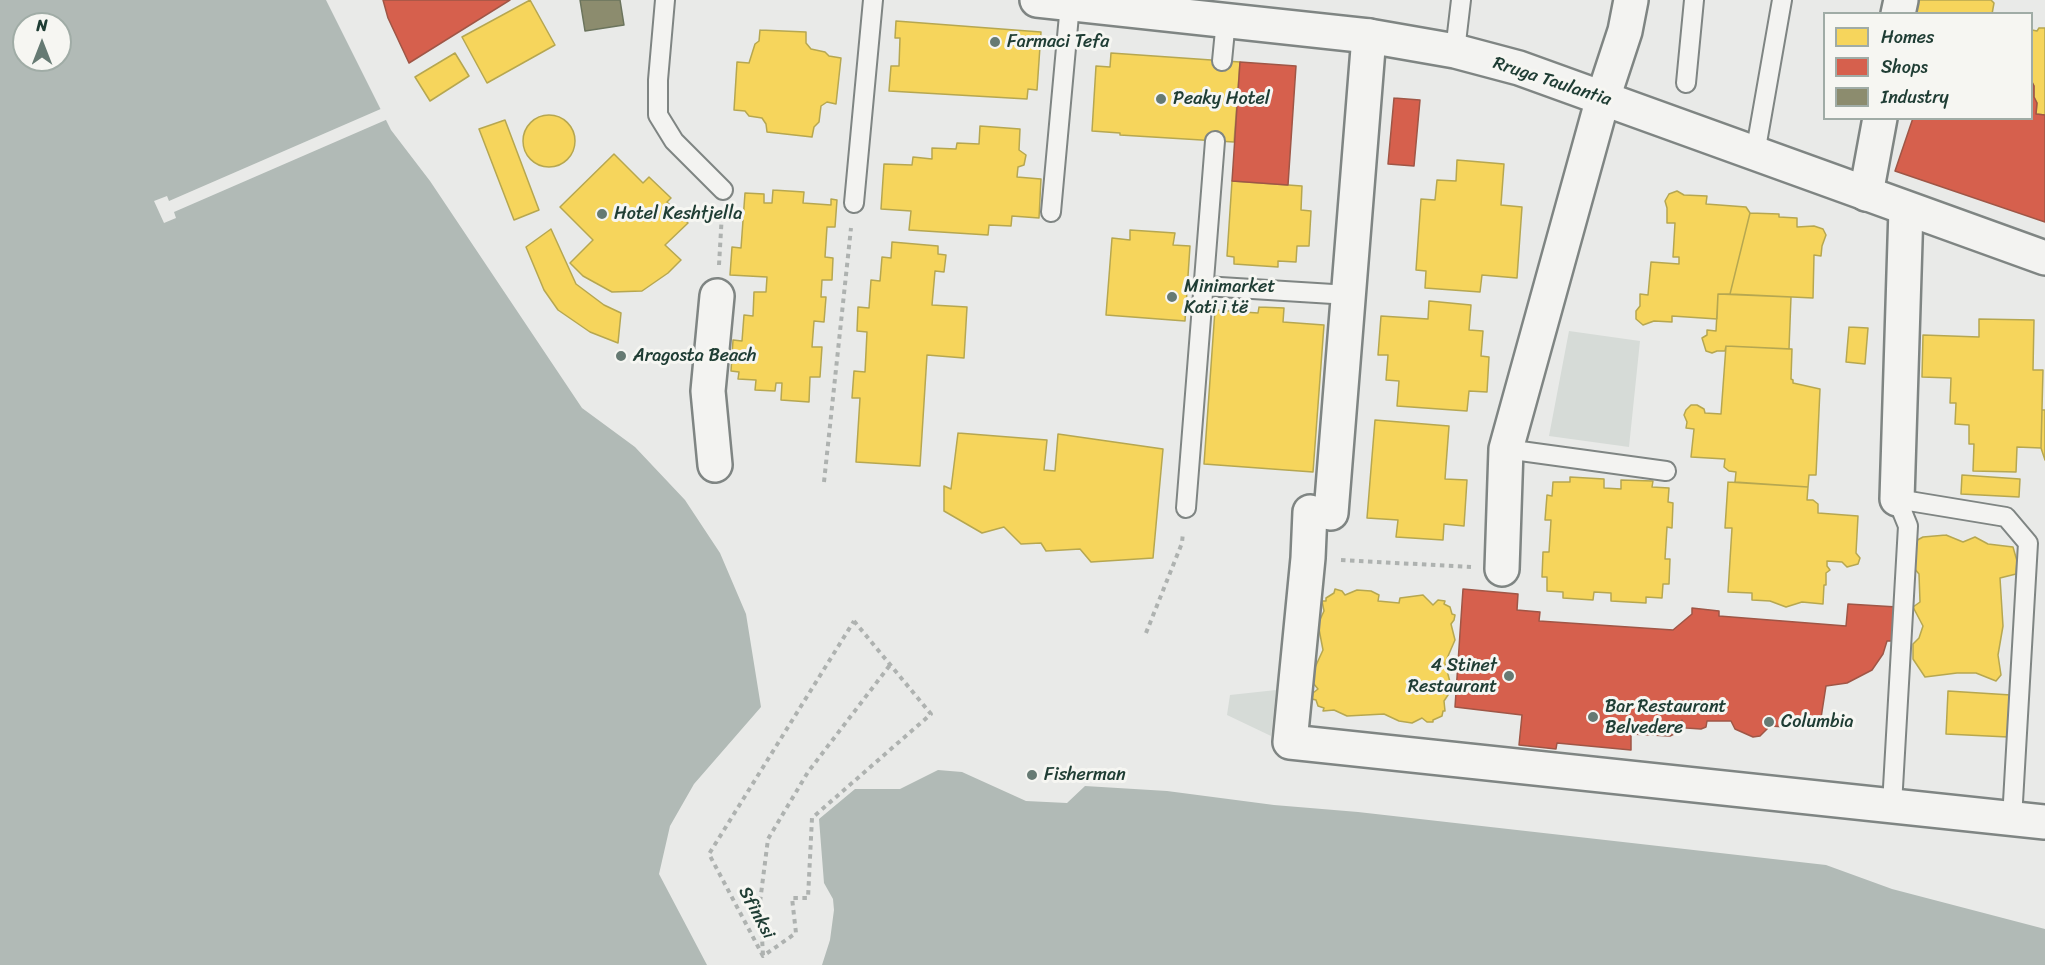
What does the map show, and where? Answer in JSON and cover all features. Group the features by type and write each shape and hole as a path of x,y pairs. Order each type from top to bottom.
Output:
{"street":[{"name":"Rruga Taulantia","path":"1037,0 1369,36 1455,51 1519,68 2045,258"},
{"path":"1502,569 1506,449 1631,0"},
{"path":"1369,36 1349,295 1320,513 1308,558 1290,742 2045,822"},
{"path":"1866,194 1880,120"},
{"path":"1897,499 1906,209"},
{"path":"715,465 708,391 717,296"}],"lane":[{"path":"665,0 658,80 658,115 674,141 723,190"},
{"path":"854,203 873,0"},
{"path":"1455,51 1461,0"},
{"path":"1686,83 1694,0"},
{"path":"1755,154 1782,0"},
{"path":"1051,212 1070,4"},
{"path":"1222,61 1226,20"},
{"path":"1186,508 1215,141"},
{"path":"1204,286 1349,295"},
{"path":"1506,449 1666,471"},
{"path":"1892,805 1908,526 1897,499"},
{"path":"1897,499 2006,517 2028,543 2012,819"}],"path":[{"path":"717,296 723,190"},
{"path":"824,482 854,203"},
{"path":"1146,633 1182,543 1186,508"},
{"path":"1308,558 1502,569"},
{"name":"Sfinksi","path":"854,621 931,714 812,818 808,897 792,897 796,933 763,956 709,854 854,621"},
{"path":"763,956 760,902 768,839 808,772 890,665"}],"shaded area":[{"path":"0,0 326,0 391,130 430,181 582,408 635,447 685,500 720,553 746,614 761,707 694,784 670,826 659,874 707,965 0,965"},
{"path":"1569,331 1640,341 1629,447 1549,436"},
{"path":"1276,690 1271,736 1227,715 1230,695"},
{"path":"938,770 962,772 1026,801 1067,803 1085,786 1167,791 1274,805 1358,812 1826,865 1892,889 2045,929 2045,965 822,965 830,940 834,910 833,899 824,883 819,819 855,789 900,789"}],"pier":[{"path":"383,108 388,119 174,212 176,218 164,223 154,201 167,196 169,201"}],"building: Homes":[{"path":"530,0 555,45 487,83 462,37"},
{"path":"1908,0 1991,0 1994,3 1992,12 1906,12"},
{"path":"896,21 1041,32 1037,90 1028,89 1027,99 889,91 891,66 899,66 900,38 895,38"},
{"path":"2039,28 2045,28 2045,115 2036,114 2037,103 2034,97 2033,30 2037,31"},
{"path":"760,30 806,32 806,43 811,49 841,58 836,104 827,102 821,106 819,122 814,127 812,137 767,132 762,118 749,116 745,111 734,110 737,62 749,63 755,44 759,41"},
{"path":"455,53 469,76 430,101 415,77"},
{"path":"1111,53 1240,62 1234,142 1120,135 1120,133 1092,131 1096,66 1110,67"},
{"path":"544,115 554,115 564,119 571,126 575,141 571,156 564,163 554,167 544,167 534,163 527,156 523,146 523,136 527,126 534,119"},
{"path":"505,120 539,210 514,220 479,129"},
{"path":"980,126 1020,129 1019,150 1026,155 1024,165 1018,167 1017,177 1041,179 1039,218 1012,216 1011,226 989,225 988,235 909,230 911,211 881,209 884,164 912,165 913,157 932,159 932,148 956,149 957,143 979,144"},
{"path":"614,154 643,183 649,177 671,198 667,202 688,223 665,245 681,260 668,273 642,291 612,292 583,276 570,263 593,240 560,207"},
{"path":"1457,160 1504,164 1501,205 1522,207 1517,278 1482,275 1480,292 1425,288 1426,271 1416,270 1421,199 1435,200 1437,180 1456,181"},
{"path":"1232,181 1302,186 1301,210 1311,211 1309,246 1297,246 1296,262 1278,261 1278,267 1234,264 1234,257 1227,256"},
{"path":"773,190 804,192 803,203 831,205 831,199 837,200 835,227 827,227 825,257 833,258 832,280 822,280 821,297 826,297 824,322 814,321 812,347 822,347 820,377 810,377 809,402 781,400 782,383 776,383 775,391 755,390 756,380 738,379 739,372 731,371 733,340 742,341 744,315 753,316 754,292 766,292 767,277 730,275 732,247 741,248 745,193 764,194 764,203 772,203"},
{"path":"1677,191 1684,195 1707,196 1706,204 1746,207 1750,213 1730,294 1718,294 1717,319 1672,316 1672,322 1654,321 1643,325 1636,319 1636,311 1640,306 1640,294 1648,295 1651,262 1679,264 1679,257 1673,257 1675,223 1667,223 1665,201 1669,194"},
{"path":"1750,213 1779,214 1779,217 1797,218 1797,227 1814,226 1823,229 1826,235 1821,256 1814,255 1813,298 1730,294"},
{"path":"551,229 576,284 604,305 621,313 618,343 590,332 558,310 544,290 526,247"},
{"path":"1130,230 1175,233 1173,245 1190,246 1185,321 1106,315 1112,238 1130,240"},
{"path":"892,242 938,246 938,254 946,255 944,272 935,271 932,305 967,307 964,358 927,355 920,466 856,462 860,398 852,398 854,371 865,372 867,332 857,331 858,307 869,308 871,280 880,281 882,257 891,258"},
{"path":"1718,294 1791,297 1789,349 1726,346 1725,351 1712,353 1706,351 1702,338 1707,335 1707,330 1716,331"},
{"path":"1429,301 1471,305 1469,330 1483,331 1481,356 1489,357 1487,392 1469,391 1467,411 1397,406 1399,381 1386,380 1388,355 1378,355 1381,316 1428,319"},
{"path":"1259,307 1284,308 1283,322 1324,325 1313,472 1204,464 1215,310 1258,313"},
{"path":"1979,319 2034,320 2033,370 2043,370 2041,448 2017,447 2016,472 1973,471 1974,444 1969,444 1969,425 1955,424 1956,403 1950,403 1951,378 1922,377 1923,335 1979,337"},
{"path":"1849,327 1868,328 1865,364 1846,362"},
{"path":"1726,346 1792,349 1791,379 1793,383 1820,389 1816,475 1809,475 1808,487 1735,482 1736,472 1724,467 1725,459 1691,457 1694,429 1686,428 1687,422 1684,415 1691,405 1704,409 1705,413 1721,414"},
{"path":"2042,410 2045,410 2045,460 2041,448"},
{"path":"1375,420 1449,426 1445,479 1467,480 1464,526 1444,524 1443,540 1396,537 1398,520 1367,518"},
{"path":"958,433 1047,440 1044,470 1055,471 1058,434 1163,449 1153,558 1091,562 1080,549 1046,551 1041,543 1021,544 1004,527 982,533 944,511 944,486 951,489"},
{"path":"1962,475 2020,479 2019,497 1961,494"},
{"path":"1570,477 1604,479 1604,488 1621,489 1621,480 1653,481 1652,487 1669,488 1668,502 1673,503 1672,528 1667,527 1665,559 1670,559 1669,584 1663,584 1662,598 1646,597 1646,603 1611,601 1611,593 1594,592 1593,600 1563,598 1563,592 1547,591 1547,577 1542,577 1543,552 1549,552 1551,520 1545,520 1547,495 1552,496 1553,482 1570,482"},
{"path":"1728,482 1808,487 1807,500 1813,500 1818,504 1818,513 1858,516 1856,553 1860,558 1858,564 1847,567 1842,562 1827,561 1830,570 1826,573 1823,604 1802,602 1786,607 1770,601 1752,600 1752,593 1728,592 1732,528 1725,528"},
{"path":"1946,535 1963,542 1975,537 1988,544 2013,547 2017,561 2016,574 2000,578 2003,626 1998,655 2001,675 1996,681 1976,673 1925,677 1913,659 1913,644 1919,638 1923,626 1913,607 1920,602 1919,574 1908,561 1910,544 1923,537"},
{"path":"1335,589 1342,591 1345,595 1357,590 1371,591 1379,595 1378,601 1399,603 1400,598 1423,595 1433,605 1438,600 1445,601 1444,604 1450,607 1452,614 1455,615 1451,624 1455,640 1445,663 1450,692 1444,701 1445,711 1442,716 1433,722 1427,722 1422,718 1412,723 1399,721 1384,714 1347,716 1334,710 1323,711 1324,708 1318,706 1316,700 1312,699 1313,693 1318,689 1313,683 1312,674 1323,650 1318,624 1324,611 1322,601 1326,601"},
{"path":"1948,691 2011,695 2008,737 1946,734"}],"building: Shops":[{"path":"383,0 510,0 409,63 388,18"},
{"path":"1240,62 1296,66 1288,185 1232,181"},
{"path":"2033,84 2037,103 2036,114 2045,115 2045,222 1895,171 1912,120 2033,120"},
{"path":"1394,98 1420,100 1414,166 1388,164"},
{"path":"1463,589 1518,594 1517,610 1540,612 1539,621 1673,630 1692,614 1692,608 1719,611 1719,616 1846,626 1848,604 1897,607 1897,641 1887,641 1883,654 1872,670 1847,683 1826,686 1821,718 1826,725 1819,729 1770,726 1760,736 1753,737 1735,729 1731,721 1707,721 1706,727 1701,729 1686,728 1682,720 1682,733 1670,736 1631,734 1631,750 1557,743 1556,749 1519,745 1522,715 1455,707"}],"building: Industry":[{"path":"580,0 620,0 624,25 585,31"}],"place":[{"name":"Farmaci Tefa","path":"995,42"},
{"name":"Peaky Hotel","path":"1161,99"},
{"name":"Hotel Keshtjella","path":"602,214"},
{"name":"Minimarket Kati i të","path":"1172,297"},
{"name":"Aragosta Beach","path":"621,356"},
{"name":"4 Stinet Restaurant","path":"1509,676"},
{"name":"Bar Restaurant Belvedere","path":"1593,717"},
{"name":"Columbia","path":"1769,722"},
{"name":"Fisherman","path":"1032,775"}]}
